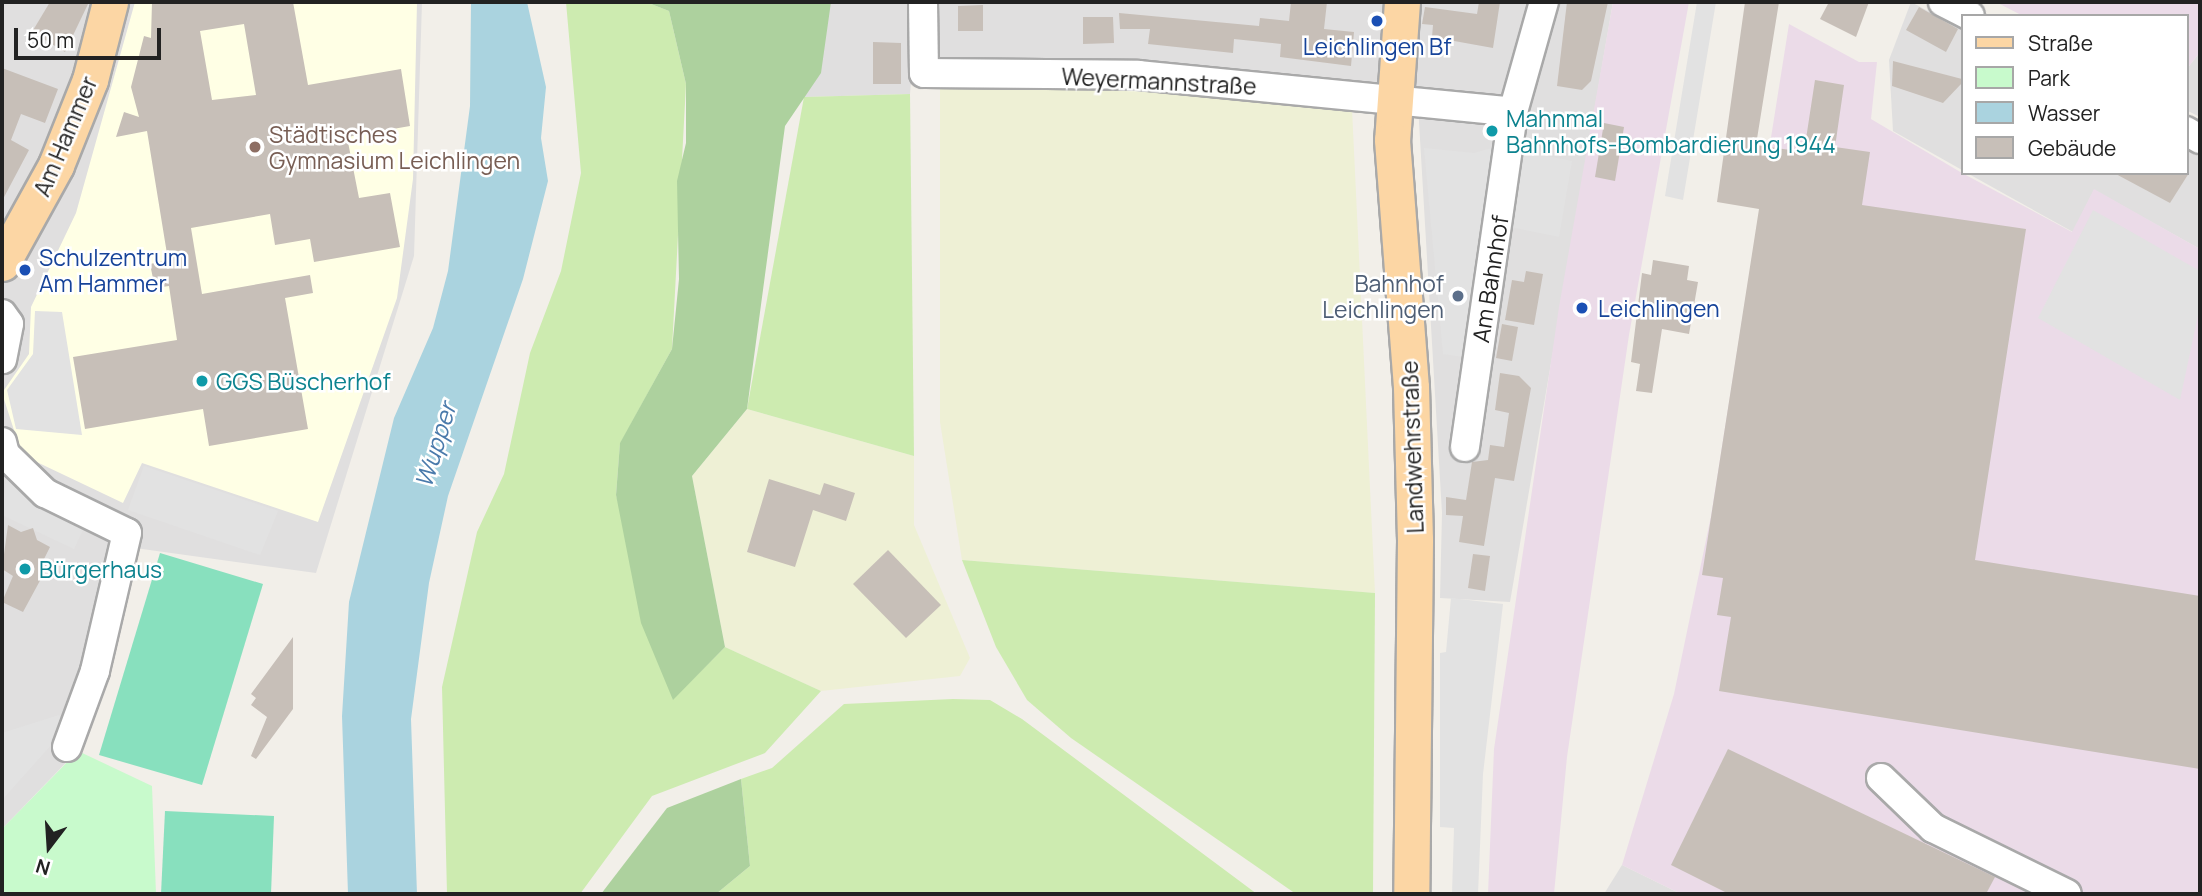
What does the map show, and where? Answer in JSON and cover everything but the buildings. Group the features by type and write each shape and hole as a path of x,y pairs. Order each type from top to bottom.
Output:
{"main road":[{"name":"Am Hammer","path":"2,263 56,165 90,80 110,2"},
{"name":"Landwehrstraße","path":"1402,2 1394,99 1415,540 1411,894"}],"street":[{"name":"Weyermannstraße","path":"923,2 924,73 1138,75 1394,99"},
{"name":"Am Bahnhof","path":"1465,447 1513,112 1544,2"},
{"path":"1943,2 1966,14"},
{"path":"1394,99 1513,112"},
{"path":"2,314 9,324 2,359"},
{"path":"2,442 5,454 45,493 127,533 96,671 67,747"},
{"path":"1881,778 1933,828 2067,894"}],"shaded area":[{"path":"2,2 422,2 414,256 316,573 135,548 82,746 2,829"},
{"path":"135,2 417,2 413,179 397,298 318,522 142,463 123,503 22,455 2,393 29,354 31,307 76,213"},
{"path":"801,2 1613,2 1510,602 1440,598 1442,513 1417,88 1167,62 913,60 910,94 804,97"},
{"path":"1613,2 1689,2 1629,335 1567,757 1554,894 1488,894 1494,749 1559,307"},
{"path":"1697,2 1716,2 1683,200 1665,196"},
{"path":"1911,2 1960,28 1960,169 1893,131 1889,60"},
{"path":"1996,2 2200,2 2200,52 2188,67 2188,14 2019,14"},
{"path":"1789,24 1859,62 1877,62 1871,119 1960,172 1960,175 1966,175 2072,232 2094,189 2200,249 2200,894 1681,894 1622,865 1674,694 1711,516"},
{"path":"2200,52 2200,117 2188,111 2188,67"},
{"path":"940,85 1134,85 1352,109 1375,593 962,560 940,422"},
{"name":"Bahnhof Leichlingen","path":"1499,146 1572,161 1559,237 1490,223 1470,358 1443,354 1424,148 1474,153"},
{"path":"2188,150 2200,157 2200,249 2094,190 2073,232 1971,175 2188,175"},
{"path":"2093,210 2200,271 2200,306 2180,400 2038,318"},
{"path":"35,311 62,312 82,435 16,429 7,390 33,354"},
{"path":"747,409 914,456 914,525 970,658 960,676 821,691 725,647 692,476"},
{"path":"144,466 278,511 260,555 128,510"},
{"path":"6,479 88,519 74,549 2,515"},
{"path":"1451,598 1503,604 1483,774 1478,894 1452,894 1454,828 1440,827 1440,653 1446,652"},
{"path":"59,715 69,725 2,800 2,733"},
{"path":"1622,865 1681,894 1604,894"}],"green space":[{"path":"566,2 646,2 669,11 686,84 672,349 620,444 616,495 673,699 725,647 821,691 765,753 652,796 580,894 447,894 442,687 477,532 504,474 530,353 561,271 581,173"},
{"path":"646,2 831,2 821,73 785,126 747,409 692,476 725,647 673,700 641,623 616,495 620,443 672,349 679,279 677,181 686,143 686,84 669,11"},
{"path":"910,94 914,456 747,409 804,97"},
{"path":"160,553 263,584 202,785 99,755"},
{"path":"962,560 1375,593 1373,894 1296,894 1071,738 1027,700 996,647"},
{"path":"990,700 1022,719 1257,894 716,894 750,866 741,779 772,768 844,704"},
{"path":"78,751 152,786 156,894 2,894 2,829"},
{"path":"741,779 750,866 716,894 601,894 667,808"},
{"path":"165,811 274,816 271,894 161,894"}],"water":[{"name":"Wupper","path":"471,2 527,2 546,87 541,138 548,181 523,279 448,496 429,583 411,719 417,894 348,894 342,716 349,602 394,418 433,328 448,271 470,106"}],"place":[{"name":"Leichlingen Bf","path":"1377,21"},
{"name":"Mahnmal Bahnhofs-Bombardierung 1944","path":"1492,131"},
{"name":"Städtisches Gymnasium Leichlingen","path":"255,147"},
{"name":"Schulzentrum Am Hammer","path":"25,270"},
{"name":"Bahnhof Leichlingen","path":"1458,296"},
{"name":"Leichlingen","path":"1582,308"},
{"name":"GGS Büscherhof","path":"202,381"},
{"name":"Bürgerhaus","path":"25,569"}]}
